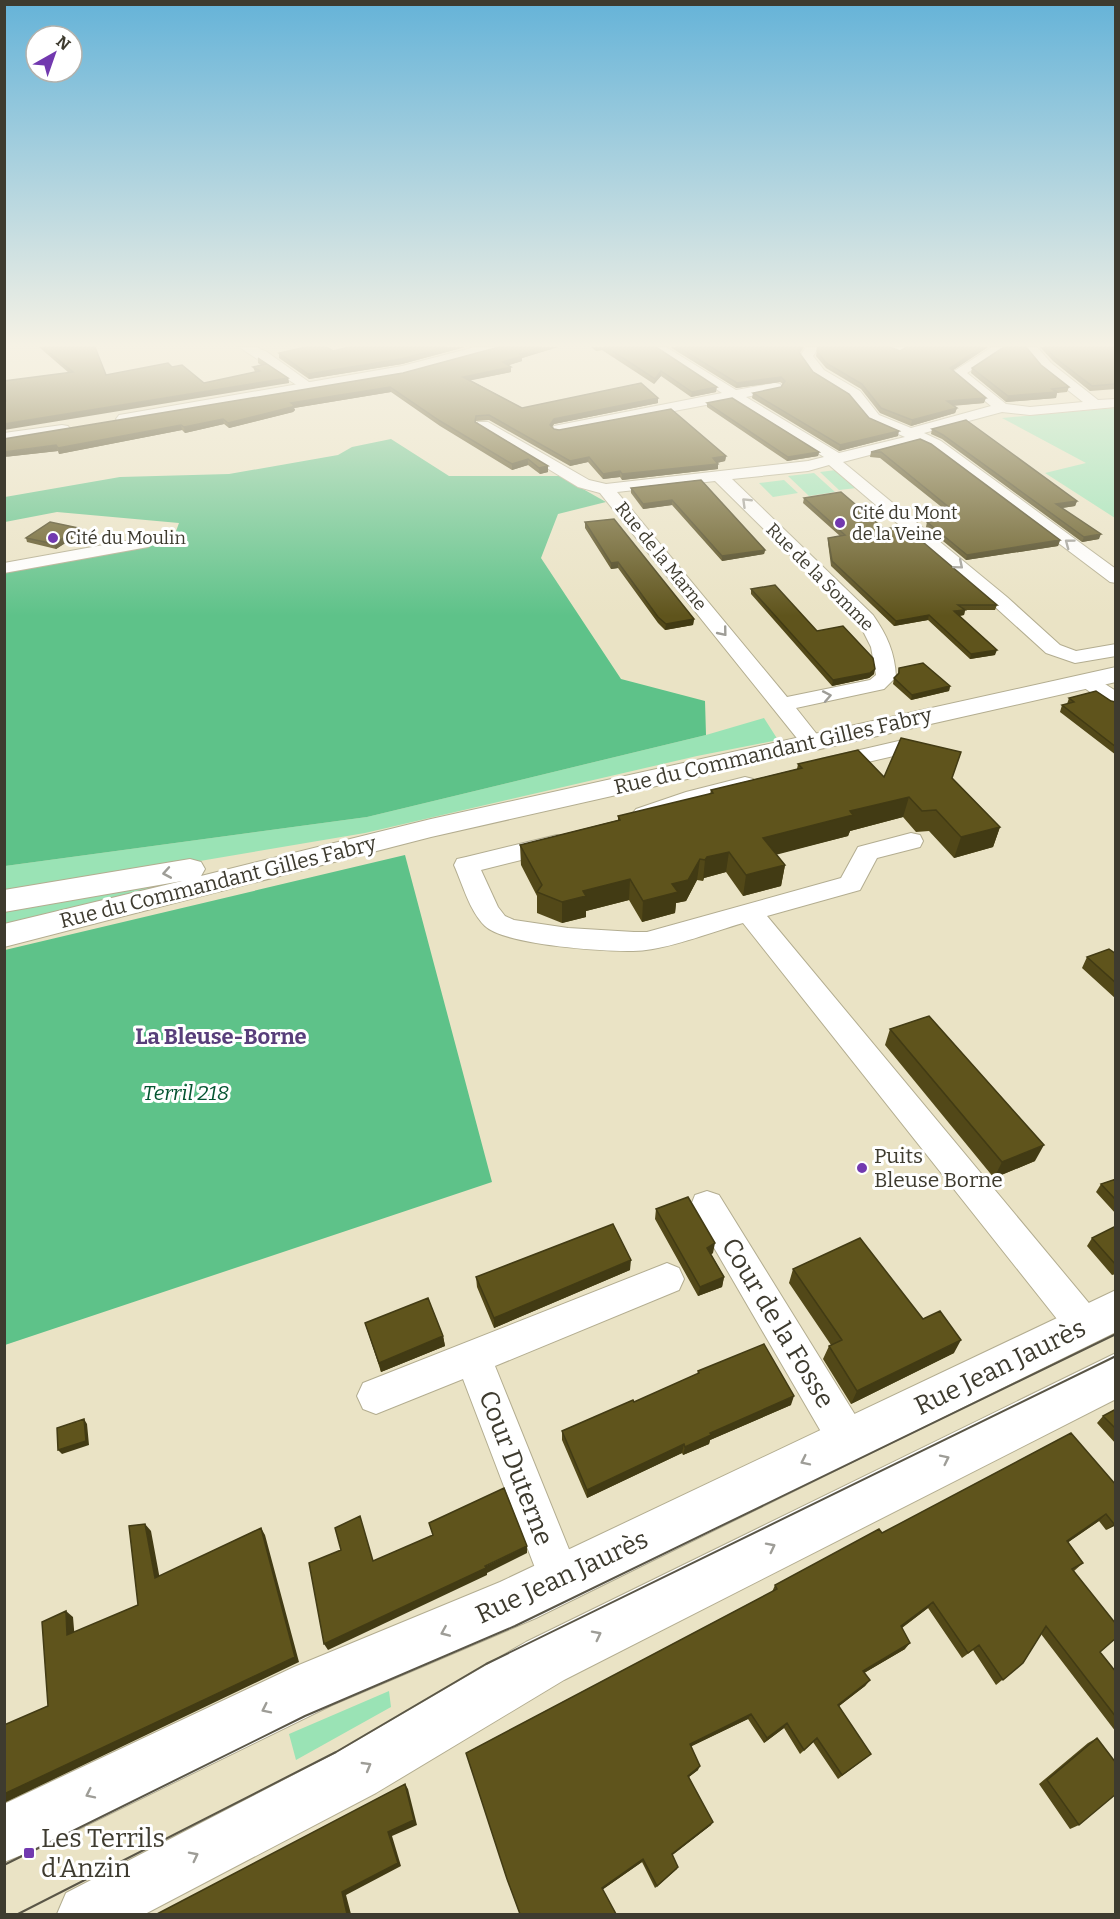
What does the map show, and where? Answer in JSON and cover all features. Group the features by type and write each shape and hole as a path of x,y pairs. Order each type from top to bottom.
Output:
{"street":[{"name":"Rue de la Marne","path":"503,437 584,484 606,489 812,742"},
{"path":"799,437 835,460 1000,601 1049,646 1063,655 1075,657 1116,650"},
{"path":"606,489 720,477 835,460 910,437"},
{"path":"919,437 936,444 1116,578"},
{"name":"Rue de la Somme","path":"720,477 861,614 883,647 886,665 884,680 873,687 781,705"},
{"path":"4,568 142,543"},
{"name":"Rue du Commandant Gilles Fabry","path":"4,936 432,828 1116,674"},
{"path":"1087,681 1116,701"},
{"path":"801,771 903,747"},
{"path":"622,822 694,797 768,779"},
{"name":"Rue du Commandant Gilles Fabry","path":"4,901 432,828"},
{"path":"577,838 466,864 494,920 515,930 636,942 646,941 852,884 867,853 911,841"},
{"path":"750,914 1100,1318"},
{"name":"Cour de la Fosse","path":"707,1205 848,1440"},
{"path":"376,1396 667,1279"},
{"name":"Rue Jean Jaurès","path":"4,1833 24,1826 313,1686 470,1621 560,1579 1100,1318"},
{"name":"Cour Duterne","path":"473,1357 560,1579"},
{"path":"87,1914 356,1773 545,1661 1116,1375"}],"green space":[{"path":"1037,437 1115,437 1115,518 1045,473 1086,463"},
{"path":"391,439 449,476 560,476 606,502 558,514 541,558 621,679 705,701 706,735 367,817 5,866 5,573 172,542 179,523 57,512 5,522 5,497 120,477 229,474 338,455 352,447"},
{"path":"836,470 857,488 839,490 820,472"},
{"path":"814,473 835,492 809,496 788,476"},
{"path":"784,480 798,493 773,497 759,483"},
{"path":"764,718 778,740 697,756 365,833 5,894 5,866 367,817 706,735"},
{"name":"Terril 218","path":"405,855 492,1182 5,1345 5,950"},
{"path":"193,877 194,885 5,929 5,908"},
{"path":"389,1691 391,1707 296,1760 289,1734"}],"building":[{"path":"19,437 119,437 58,448 56,445 4,452 4,439"},
{"path":"466,437 499,437 548,466 539,468 528,459 512,464"},
{"path":"527,437 703,437 726,456 713,458 718,464 622,474 620,471 603,474 589,457 570,461"},
{"path":"757,437 794,437 819,452 788,457"},
{"path":"826,437 876,437 840,445"},
{"path":"945,437 989,437 1077,501 1056,504 1101,534 1084,537"},
{"path":"920,439 931,444 1060,540 967,555 927,522 950,519 940,510 951,509 881,452 871,452"},
{"path":"701,480 765,550 722,556 672,500 643,504 631,488"},
{"path":"841,492 884,529 904,526 997,605 958,605 965,610 954,611 997,650 971,654 929,615 896,621 832,561 828,538 845,535 804,498"},
{"path":"614,519 694,619 666,624 658,617 618,562 611,563 585,522"},
{"path":"50,522 79,528 54,544 26,538"},
{"path":"775,585 817,631 843,626 873,658 875,669 870,673 833,680 751,589"},
{"path":"923,663 950,686 912,695 894,678 899,673 899,668"},
{"path":"1096,691 1116,702 1116,747 1062,705 1074,702 1069,698"},
{"path":"901,738 961,752 952,778 1000,827 961,837 936,810 922,811 909,797 850,811 853,815 763,838 785,865 746,875 729,852 707,857 705,860 700,859 688,880 672,884 678,892 643,901 630,879 583,891 586,896 562,902 537,892 542,885 520,845 620,820 618,816 713,793 711,790 802,768 798,764 858,750 884,777"},
{"path":"1109,949 1116,954 1116,983 1087,957"},
{"path":"929,1016 1044,1145 1002,1162 890,1029"},
{"path":"1116,1179 1116,1200 1101,1184"},
{"path":"688,1197 715,1243 707,1248 724,1277 700,1287 656,1209"},
{"path":"613,1224 631,1260 494,1318 476,1277"},
{"path":"1116,1226 1116,1265 1092,1238"},
{"path":"860,1238 923,1319 940,1311 961,1340 857,1391 829,1346 842,1340 793,1269"},
{"path":"428,1298 443,1336 379,1363 365,1323"},
{"path":"764,1344 794,1396 587,1490 562,1431 633,1400 634,1402 699,1373 698,1371"},
{"path":"1116,1409 1116,1429 1103,1416"},
{"path":"84,1419 86,1441 58,1450 57,1428"},
{"path":"1071,1433 1116,1485 1116,1522 1114,1524 1106,1514 1067,1541 1083,1563 1072,1569 1116,1624 1116,1638 1100,1652 1116,1672 1116,1717 1046,1626 1023,1663 1003,1680 979,1645 968,1653 933,1602 901,1626 910,1643 863,1671 870,1680 838,1705 871,1754 842,1775 817,1738 804,1750 787,1723 767,1738 751,1714 690,1744 700,1766 688,1776 713,1822 672,1854 678,1867 657,1886 643,1859 602,1888 616,1914 520,1914 466,1753 777,1589 775,1585 879,1529 882,1533"},
{"path":"504,1488 527,1546 485,1566 486,1568 324,1644 309,1563 341,1550 335,1528 360,1516 373,1561 433,1535 429,1523"},
{"path":"145,1524 155,1578 261,1528 295,1657 4,1794 4,1725 48,1706 42,1622 66,1611 67,1635 138,1605 129,1526"},
{"path":"1097,1738 1116,1763 1116,1794 1079,1825 1047,1780"},
{"path":"405,1784 414,1820 388,1832 398,1863 342,1892 347,1914 157,1914"}],"tram line":[{"path":"4,1865 305,1716 515,1626 1116,1334"},
{"path":"18,1914 336,1752 486,1664 1116,1356"}],"place":[{"name":"Cité du Mont de la Veine","path":"840,523"},
{"name":"Cité du Moulin","path":"53,538"},
{"name":"Puits Bleuse Borne","path":"862,1168"},
{"name":"Les Terrils d'Anzin","path":"29,1853"}],"district":[{"name":"La Bleuse-Borne","path":"221,1036"}]}
